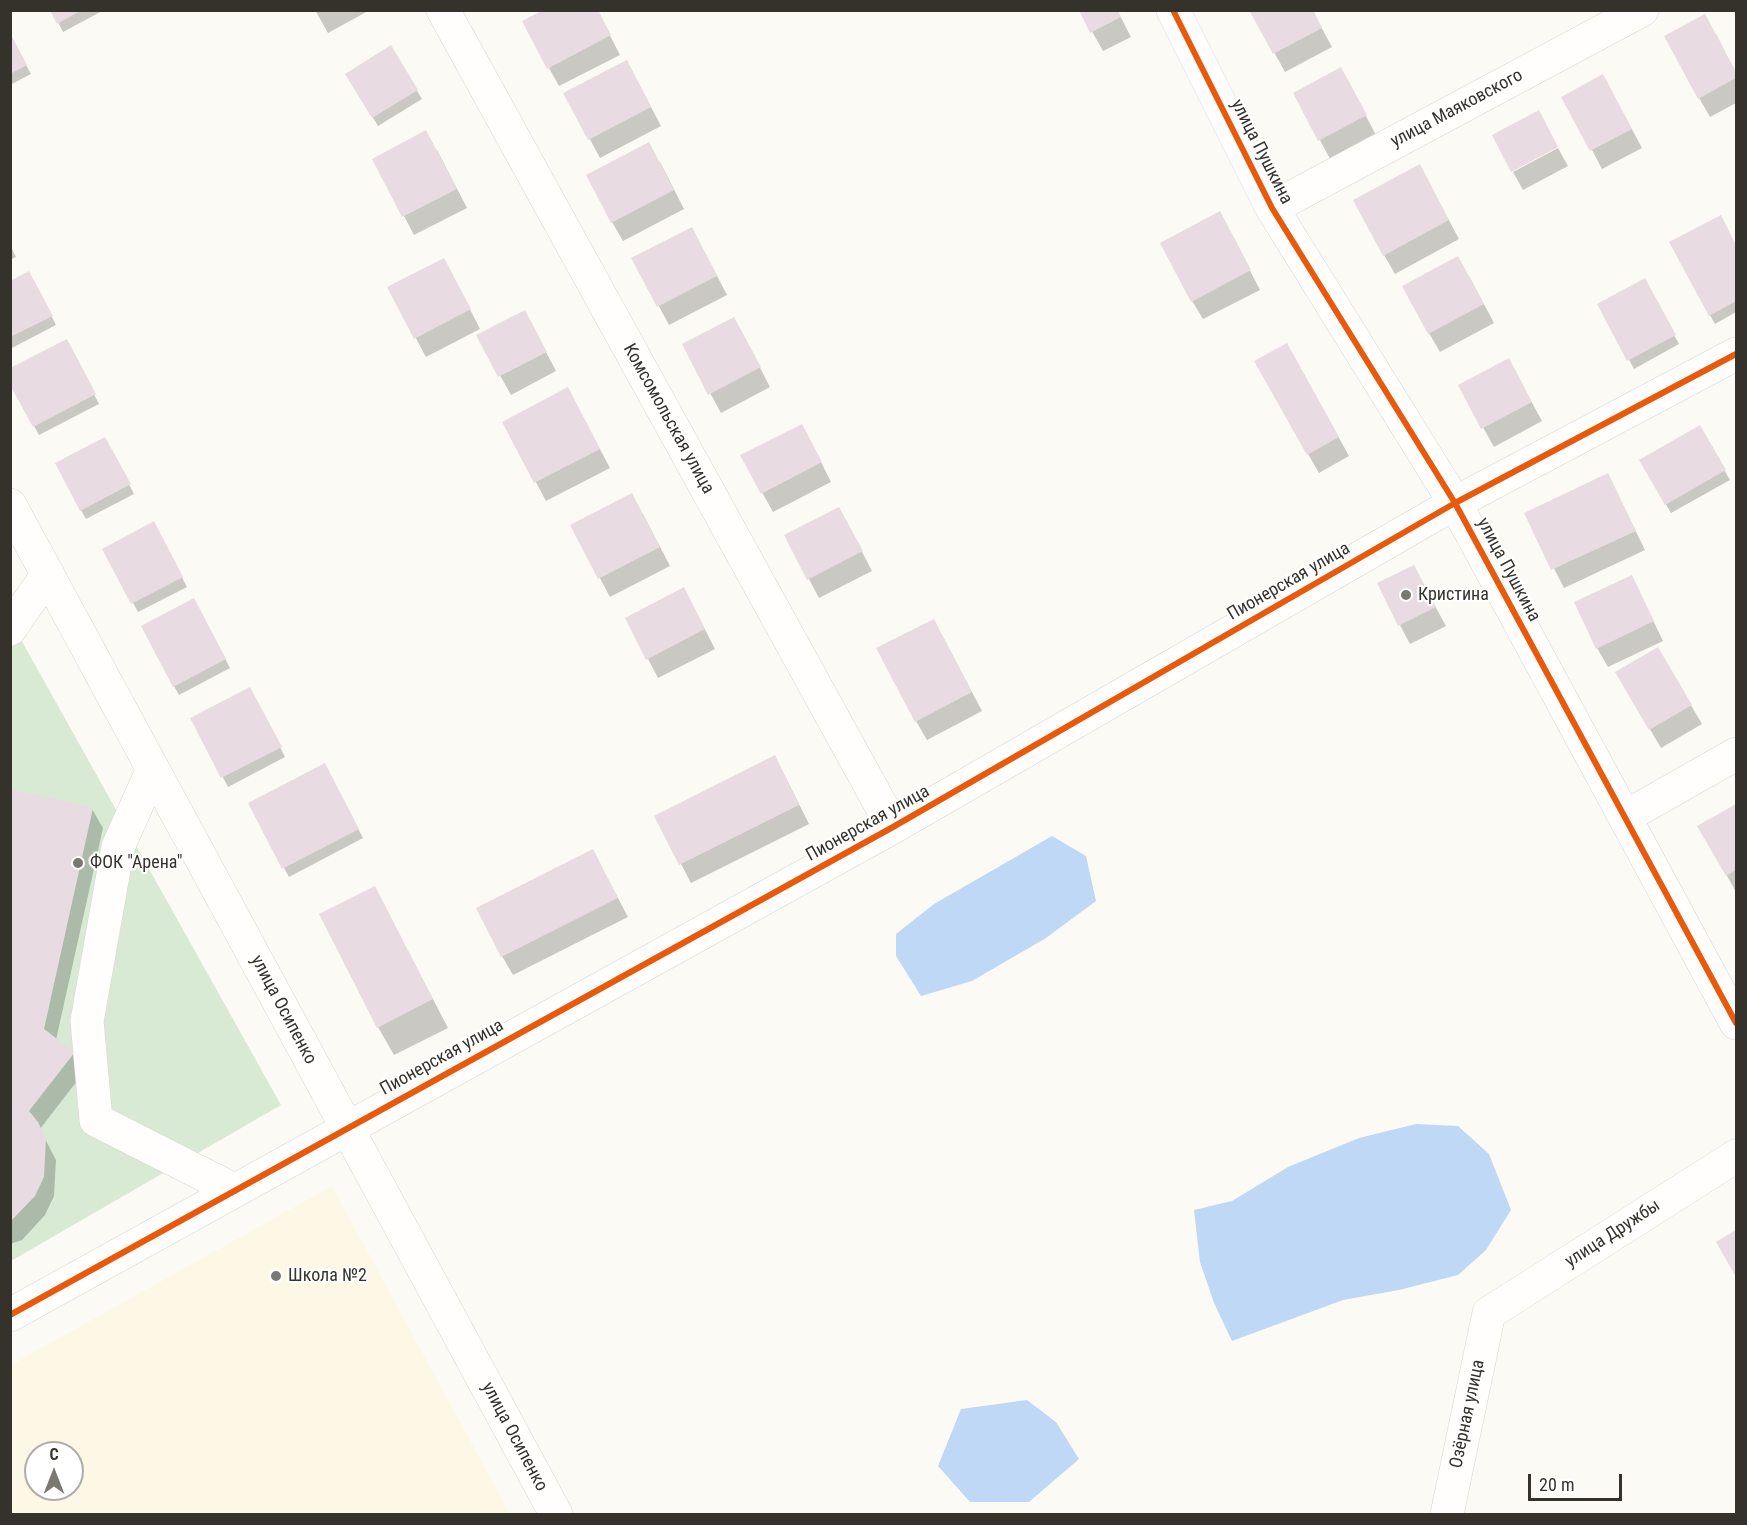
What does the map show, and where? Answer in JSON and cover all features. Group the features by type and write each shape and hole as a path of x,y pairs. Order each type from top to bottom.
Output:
{"street":[{"name":"Комсомольская улица","path":"443,10 893,827"},
{"name":"улица Пушкина","path":"1173,10 1272,208 1455,503 1737,1023"},
{"name":"улица Маяковского","path":"1272,208 1642,10"},
{"name":"Пионерская улица","path":"10,1315 893,827 1455,503 1737,354"},
{"name":"улица Осипенко","path":"10,505 556,1515"},
{"path":"10,630 48,574"},
{"path":"1625,818 1737,754"},
{"path":"153,770 118,848 87,1021 96,1120 234,1190"},
{"name":"улица Дружбы","path":"1489,1313 1737,1155"},
{"name":"Озёрная улица","path":"1447,1515 1489,1313"}],"shaded area":[{"name":"Школа №2","path":"332,1186 510,1514 11,1514 11,1365"}],"green space":[{"name":"ФОК \"Арена\"","path":"10,620 281,1105 11,1261 10,1261"}],"water":[{"path":"1052,836 1086,856 1096,901 1046,938 972,981 921,996 896,956 896,934 934,904"},
{"path":"1416,1124 1458,1126 1489,1154 1511,1210 1486,1250 1458,1275 1399,1290 1343,1300 1232,1341 1214,1303 1200,1262 1194,1210 1232,1201 1288,1167 1359,1138"},
{"path":"1027,1400 1056,1422 1079,1459 1029,1502 970,1502 938,1466 961,1409"}],"building":[{"path":"50,10 82,10 57,24"},
{"path":"543,10 598,10 611,35 547,69 522,21"},
{"path":"1079,10 1118,10 1121,17 1090,33"},
{"path":"1249,10 1313,10 1322,28 1273,54"},
{"path":"1705,14 1736,72 1736,78 1698,99 1664,36"},
{"path":"10,33 27,65 10,74"},
{"path":"391,45 418,90 372,118 345,74"},
{"path":"627,60 651,107 588,140 563,93"},
{"path":"1341,67 1367,115 1318,141 1293,93"},
{"path":"1603,74 1632,129 1590,151 1561,97"},
{"path":"1539,110 1558,147 1511,172 1492,135"},
{"path":"426,130 457,189 402,217 372,159"},
{"path":"649,142 674,190 611,223 586,175"},
{"path":"1420,164 1449,220 1383,256 1353,200"},
{"path":"1220,211 1251,270 1191,302 1160,243"},
{"path":"1721,215 1736,245 1736,301 1709,316 1669,242"},
{"path":"692,227 717,276 657,307 631,258"},
{"path":"1458,256 1484,304 1428,334 1402,286"},
{"path":"444,258 471,309 414,339 387,287"},
{"path":"29,271 53,316 10,337 10,281"},
{"path":"1645,278 1676,335 1627,361 1597,304"},
{"path":"525,310 547,352 498,377 476,335"},
{"path":"734,317 761,367 708,395 682,344"},
{"path":"67,339 96,394 33,427 10,385 10,368"},
{"path":"1287,343 1339,437 1307,455 1254,361"},
{"path":"1509,358 1532,402 1481,429 1458,385"},
{"path":"568,387 600,449 534,483 502,422"},
{"path":"802,424 822,462 761,494 740,455"},
{"path":"1700,425 1726,470 1665,505 1639,460"},
{"path":"105,437 131,484 80,511 55,463"},
{"path":"1608,473 1636,531 1551,570 1524,513"},
{"path":"632,493 660,547 598,579 570,525"},
{"path":"839,507 863,551 807,580 784,535"},
{"path":"154,521 183,577 131,604 102,549"},
{"name":"Кристина","path":"1414,565 1436,607 1398,626 1377,583"},
{"path":"1632,575 1654,621 1596,649 1574,602"},
{"path":"684,587 705,629 646,660 625,618"},
{"path":"194,598 226,659 173,687 141,626"},
{"path":"934,619 972,692 915,722 876,648"},
{"path":"1658,647 1692,705 1649,730 1615,672"},
{"path":"250,687 282,747 221,778 190,718"},
{"path":"775,755 799,805 679,865 654,816"},
{"path":"325,763 359,829 282,869 248,803"},
{"path":"10,789 93,808 44,1029 75,1052 29,1111 38,1122 46,1139 44,1177 35,1196 10,1222"},
{"path":"1736,804 1736,870 1726,876 1697,826"},
{"path":"593,849 618,898 501,957 476,908"},
{"path":"375,886 433,999 377,1028 319,914"},
{"path":"1736,1230 1736,1277 1716,1242"}],"cycle path":[{"path":"1173,10 1272,208 1455,503 1736,1023"},
{"path":"10,1315 893,827 1455,503 1736,354"}],"place":[{"name":"Кристина","path":"1406,595"},
{"name":"ФОК \"Арена\"","path":"78,863"},
{"name":"Школа №2","path":"276,1276"}]}
